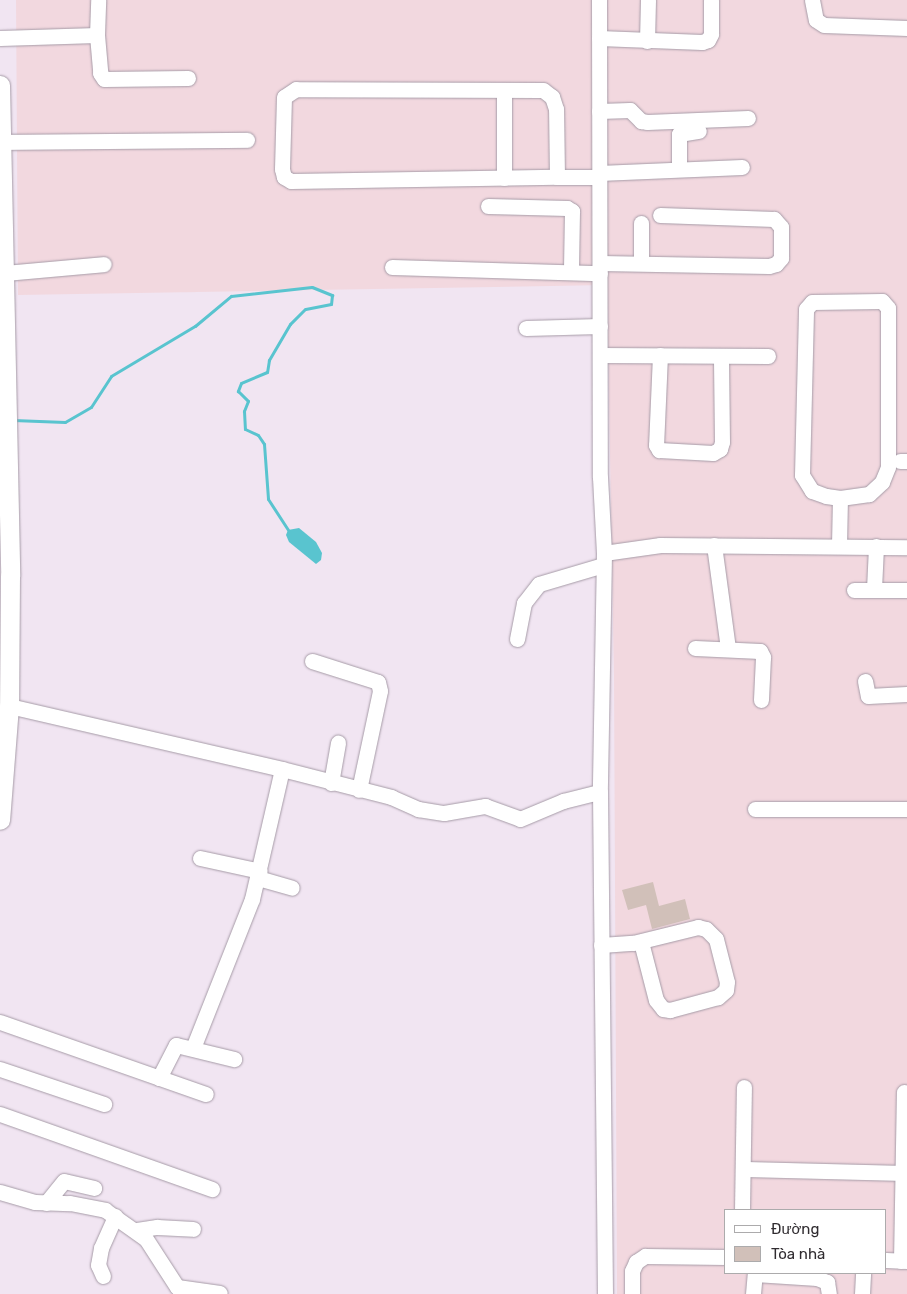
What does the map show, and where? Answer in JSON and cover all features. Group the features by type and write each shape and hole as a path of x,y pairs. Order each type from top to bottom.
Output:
{"main road":[{"path":"0,84 6,411 4,542 5,686 9,706 0,820"}],"street":[{"path":"98,0 100,73 104,78 188,78"},
{"path":"599,0 600,355 603,559 600,792 604,1294"},
{"path":"648,0 648,41"},
{"path":"599,38 648,41 708,40 712,0"},
{"path":"812,0 816,20 824,25 907,28"},
{"path":"0,38 98,35"},
{"path":"504,90 504,178"},
{"path":"557,177 556,109 552,97 543,90 289,91 284,97 282,169 284,177 291,181 557,177 742,167"},
{"path":"599,111 630,110 641,121 647,122 748,118"},
{"path":"679,169 679,134 699,131"},
{"path":"1,142 247,140"},
{"path":"488,206 567,208 572,211 572,271"},
{"path":"392,267 572,271 641,263 769,266 776,264 781,258 781,227 774,219 660,216"},
{"path":"641,224 641,263"},
{"path":"4,274 104,264"},
{"path":"882,301 888,308 888,467 882,482 869,494 840,498 812,491 802,475 806,310 812,302 882,301"},
{"path":"526,328 600,326"},
{"path":"600,355 768,356"},
{"path":"660,355 659,450 714,453 720,449 722,442 720,356"},
{"path":"839,545 840,498"},
{"path":"517,639 524,604 539,584 603,559 660,544 907,547"},
{"path":"714,545 728,648"},
{"path":"874,590 876,546"},
{"path":"854,590 907,590"},
{"path":"695,648 728,648 760,651 763,657 761,700"},
{"path":"312,661 378,682 380,691 359,790"},
{"path":"865,681 868,696 907,694"},
{"path":"9,706 282,769 330,783 391,797 418,809 444,813 485,806 520,819 563,801 600,792"},
{"path":"330,783 338,743"},
{"path":"193,1048 259,874 282,769"},
{"path":"754,809 907,809"},
{"path":"200,858 259,874 292,888"},
{"path":"601,944 641,942 698,927 706,928 716,939 727,982 726,990 718,997 670,1010 663,1009 656,1000 641,942"},
{"path":"0,1022 206,1094"},
{"path":"159,1078 172,1048 176,1045 234,1058"},
{"path":"0,1069 104,1104"},
{"path":"742,1209 744,1087"},
{"path":"898,1261 904,1173 904,1092"},
{"path":"0,1114 212,1189"},
{"path":"743,1169 904,1173"},
{"path":"46,1203 64,1181 94,1188"},
{"path":"0,1192 46,1203 90,1205 115,1216 137,1230 155,1249 177,1287 220,1293"},
{"path":"103,1276 98,1264 101,1248 115,1216"},
{"path":"137,1230 157,1226 192,1229"},
{"path":"632,1294 632,1271 636,1262 645,1256 724,1257"},
{"path":"753,1294 755,1274"},
{"path":"767,1274 817,1278 827,1282 829,1294"},
{"path":"862,1294 863,1274"}],"shaded area":[{"path":"16,0 907,0 907,1294 617,1294 614,675 607,285 18,295"}],"water":[{"path":"299,528 316,542 322,553 321,560 316,564 289,542 286,535 288,530"}],"building":[{"path":"653,882 659,906 685,899 690,919 652,929 646,905 628,910 622,890"}],"waterway":[{"path":"13,420 65,422 91,407 111,376 195,326 231,296 312,287 332,295 331,304 305,309 290,324 269,360 267,372 241,383 238,391 248,401 244,411 245,429 258,435 264,444 268,499 288,530"}]}
